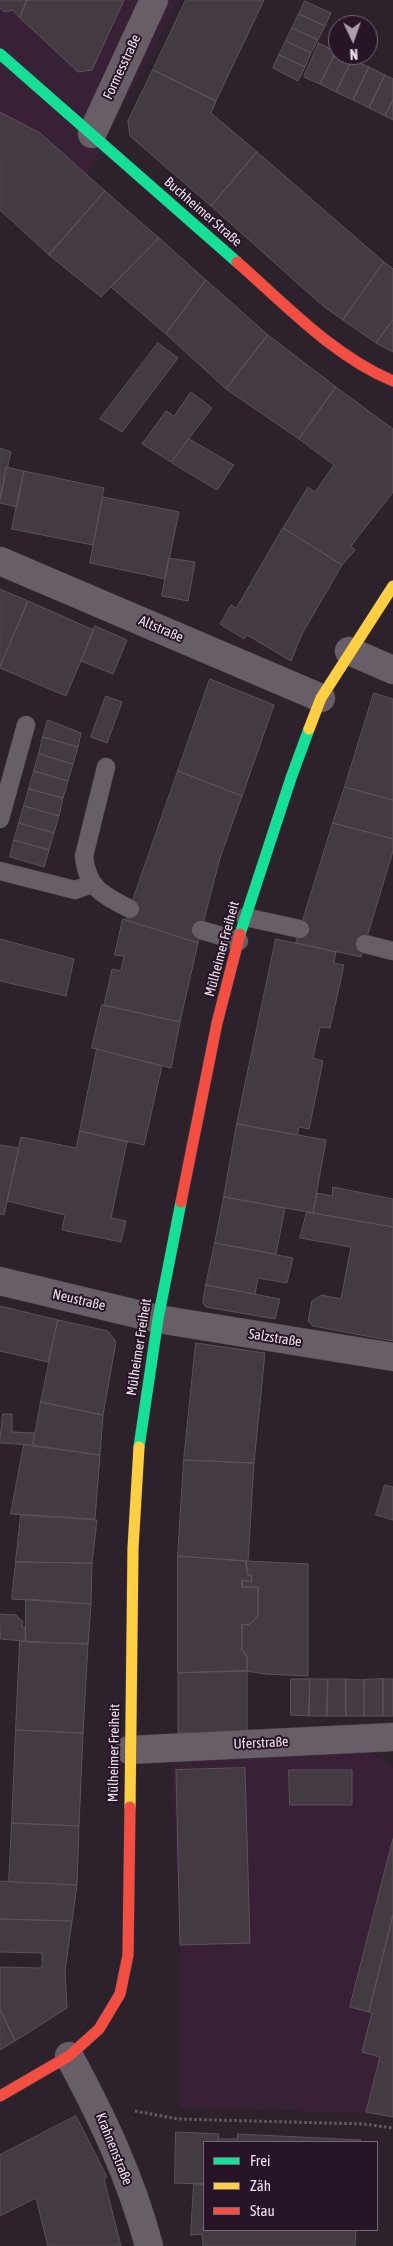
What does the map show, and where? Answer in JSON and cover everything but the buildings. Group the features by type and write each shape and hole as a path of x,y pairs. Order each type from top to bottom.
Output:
{"street":[{"name":"Formesstraße","path":"92,134 154,0"},
{"name":"Buchheimer Straße","path":"0,54 325,339 374,373 393,381"},
{"name":"Altstraße","path":"0,561 321,698"},
{"name":"Mülheimer Freiheit","path":"0,2096 69,2056 99,2029 120,1994 128,1955 129,1750 135,1509 140,1431 158,1319 217,1023 245,917 291,778 321,698 349,651 393,586"},
{"path":"349,651 393,670"},
{"name":"Neustraße","path":"0,1282 158,1319"},
{"name":"Salzstraße","path":"158,1319 393,1357"},
{"name":"Uferstraße","path":"129,1750 393,1737"},
{"name":"Krahnenstraße","path":"69,2056 102,2116 140,2211 149,2246"}],"lane":[{"path":"0,819 26,725"},
{"path":"106,767 84,856 85,869 92,884 105,896 130,909"},
{"path":"0,871 75,890 92,884"},
{"path":"245,917 300,930"},
{"path":"201,930 239,941"},
{"path":"365,944 393,951"}],"path":[{"path":"102,2116 117,2108 178,2119 364,2124 393,2128"}],"shaded area":[{"path":"0,0 179,0 49,246 0,211"},
{"path":"368,1751 393,1768 393,2118 366,2113 180,2107 180,1945 172,1763"}],"traffic: fast":[{"path":"0,54 237,262"},
{"path":"240,934 309,729"},
{"path":"139,1447 158,1319 181,1202"}],"traffic: slow":[{"path":"309,729 321,698 393,586"},
{"path":"130,1807 133,1548 139,1447"}],"traffic: jam":[{"path":"237,262 310,328 350,358 393,381"},
{"path":"181,1202 217,1023 240,934"},
{"path":"0,2096 69,2056 99,2029 120,1994 128,1955 130,1807"}]}
